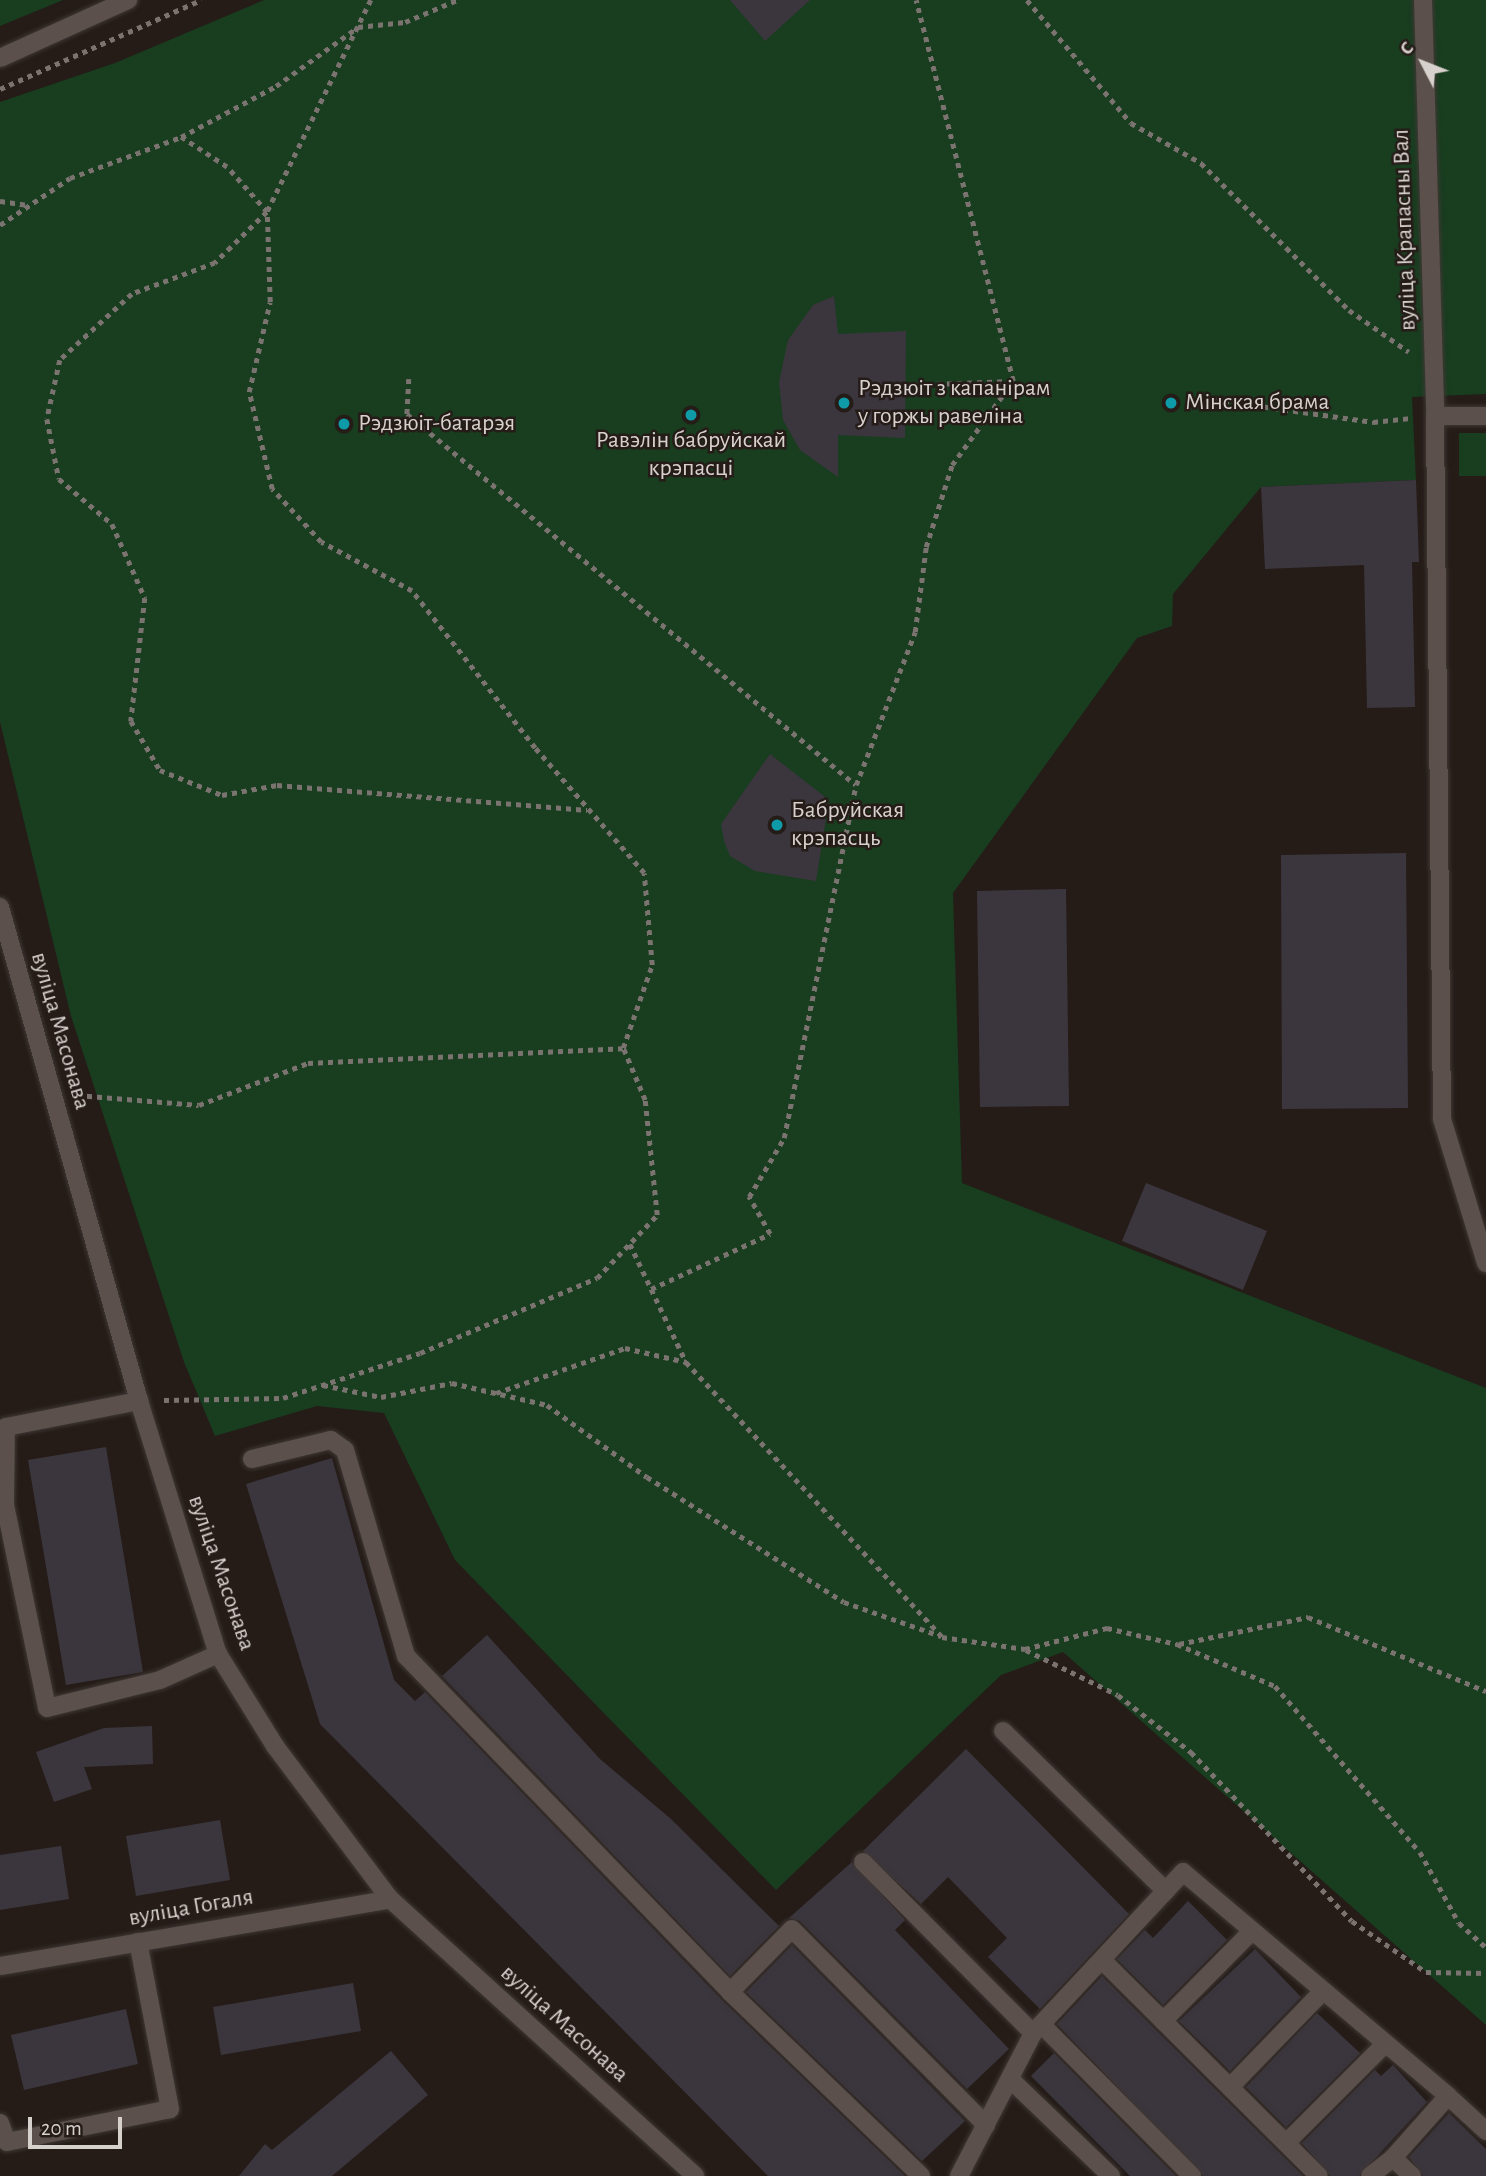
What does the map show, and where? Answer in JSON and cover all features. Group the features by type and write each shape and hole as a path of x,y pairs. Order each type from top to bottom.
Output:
{"street":[{"path":"0,58 128,0"},
{"name":"вуліца Крапасны Вал","path":"1423,0 1435,416 1442,1119 1486,1263"},
{"path":"1435,416 1486,416"},
{"name":"вуліца Масонава","path":"0,907 138,1401 218,1654 275,1746 390,1899 695,2176"},
{"path":"138,1401 6,1427 2,1505 47,1708 160,1680 218,1654"},
{"path":"252,1459 331,1440 345,1450 406,1656 730,1992 921,2176"},
{"path":"1003,1731 1166,1891"},
{"path":"863,1862 1192,2176"},
{"path":"959,2176 1038,2029 1183,1872 1486,2131"},
{"name":"вуліца Гогаля","path":"0,1966 390,1899"},
{"path":"730,1992 792,1929 986,2125"},
{"path":"1163,2021 1252,1931"},
{"path":"0,2123 7,2142 170,2109 138,1942"},
{"path":"1102,1960 1319,2176"},
{"path":"1230,2087 1324,1991"},
{"path":"1286,2143 1385,2044"},
{"path":"1010,2079 1111,2176"},
{"path":"1370,2176 1393,2158 1448,2096"},
{"path":"1393,2158 1412,2176"}],"path":[{"path":"0,89 201,0"},
{"path":"371,0 267,212 215,263 132,294 61,360 47,419 59,479 112,524 145,598 131,720 160,770 222,795 277,785 589,810"},
{"path":"0,225 70,178 181,137 276,86 358,27 405,22 457,0"},
{"path":"916,0 1013,381"},
{"path":"1027,0 1131,123 1201,163 1349,310 1434,369"},
{"path":"138,1401 282,1398 420,1353 597,1278 657,1215 645,1100 623,1048 652,965 644,873 589,810 412,591 321,542 272,489 249,392 270,302 267,212 227,167 181,137"},
{"path":"0,201 30,205"},
{"path":"410,379 407,414 856,785"},
{"path":"907,385 1013,381"},
{"path":"651,1289 770,1234 749,1197 784,1138 856,785 915,632 926,547 952,465 1013,381"},
{"path":"1204,398 1373,422 1435,416"},
{"path":"52,1093 200,1105 307,1063 623,1048"},
{"path":"630,1244 686,1362 942,1637"},
{"path":"495,1393 625,1348 686,1362"},
{"path":"323,1385 381,1397 453,1383 547,1405 647,1477 844,1602 942,1637 1026,1649 1118,1695 1191,1752 1352,1922 1426,1972 1486,1973"},
{"path":"1177,1644 1308,1617 1486,1691"},
{"path":"1026,1649 1107,1628 1177,1644 1275,1686 1420,1852 1459,1923 1486,1947"}],"green space":[{"path":"0,0 63,0 0,26"},
{"path":"264,0 1486,0 1486,394 1412,397 1416,480 1261,487 1173,594 1172,626 1137,638 953,893 962,1183 1486,1388 1486,2025 1063,1652 1001,1675 776,1890 455,1560 384,1413 317,1406 215,1436 184,1362 71,1016 0,722 0,102 115,63"},
{"path":"1459,433 1486,433 1486,476 1459,476"}],"building":[{"path":"730,0 810,0 765,41"},
{"name":"Рэдзюіт з капанірам у горжы равеліна","path":"834,296 838,334 906,331 905,438 838,435 838,477 800,450 783,420 779,382 788,340 813,305"},
{"path":"1416,480 1419,562 1412,562 1415,707 1367,708 1364,565 1265,569 1261,487"},
{"path":"770,754 829,800 816,881 755,871 730,856 724,841 721,824"},
{"path":"1406,853 1408,1108 1282,1109 1281,855"},
{"path":"1066,889 1069,1106 980,1107 977,891"},
{"path":"1146,1183 1267,1231 1243,1290 1122,1241"},
{"path":"106,1447 143,1672 66,1685 28,1460"},
{"path":"332,1458 394,1680 415,1701 425,1692 722,2000 905,2176 768,2176 320,1724 246,1484"},
{"path":"487,1635 600,1759 671,1819 779,1926 730,1976 442,1676"},
{"path":"152,1726 153,1764 84,1767 92,1789 54,1802 36,1752 104,1728"},
{"path":"966,1749 1129,1914 1040,2009 988,1957 1007,1938 948,1877 921,1904 863,1851"},
{"path":"220,1820 230,1880 136,1896 126,1836"},
{"path":"61,1846 69,1899 0,1910 0,1855"},
{"path":"852,1862 905,1920 895,1930 1009,2049 967,2089 800,1921 789,1918"},
{"path":"1188,1901 1227,1940 1163,2005 1117,1959 1145,1930 1153,1938"},
{"path":"792,1945 965,2121 922,2161 746,1992"},
{"path":"1255,1949 1301,1997 1230,2071 1179,2021"},
{"path":"1102,1976 1303,2176 1203,2176 1057,2024"},
{"path":"353,1983 361,2031 221,2055 213,2007"},
{"path":"126,2009 138,2064 24,2090 11,2035"},
{"path":"1317,2013 1360,2053 1286,2127 1246,2087"},
{"path":"391,2051 428,2095 332,2176 239,2176 265,2144 272,2150"},
{"path":"1054,2053 1176,2176 1130,2176 1031,2076"},
{"path":"1393,2065 1427,2102 1359,2176 1330,2176 1302,2143 1375,2070 1381,2076"},
{"path":"1449,2113 1486,2149 1486,2176 1423,2176 1409,2157"}],"place":[{"name":"Рэдзюіт з капанірам у горжы равеліна","path":"844,403"},
{"name":"Мінская брама","path":"1171,403"},
{"name":"Равэлін бабруйскай крэпасці","path":"691,415"},
{"name":"Рэдзюіт-батарэя","path":"344,424"},
{"name":"Бабруйская крэпасць","path":"777,825"}]}
